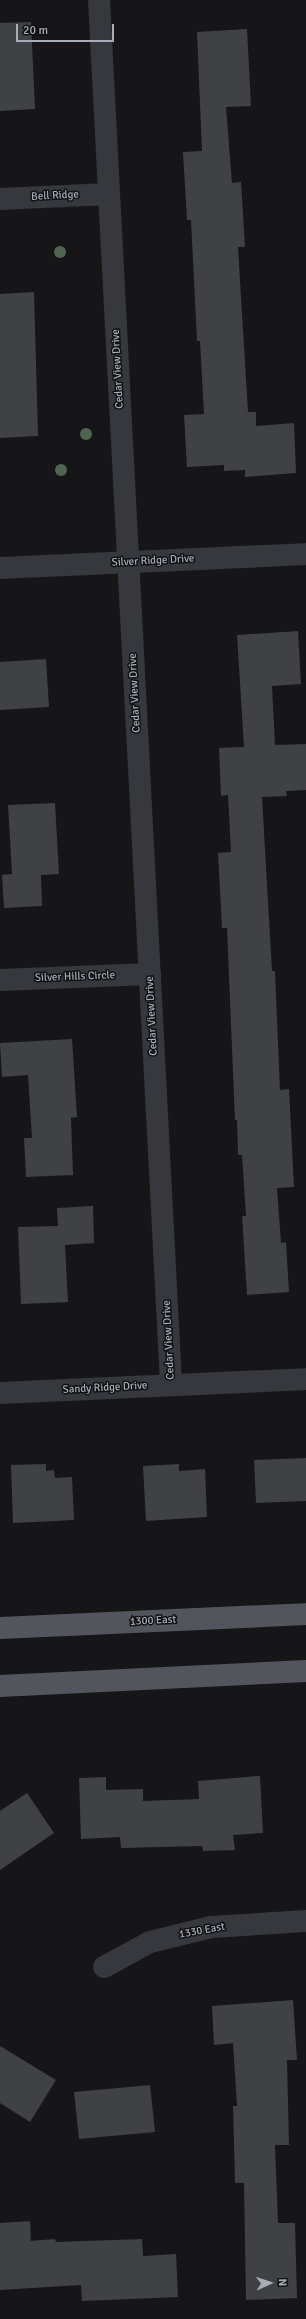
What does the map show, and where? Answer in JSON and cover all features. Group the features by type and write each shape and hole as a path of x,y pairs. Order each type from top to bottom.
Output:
{"main road":[{"name":"1300 East","path":"0,1628 306,1614"},
{"path":"0,1686 306,1672"}],"street":[{"name":"Cedar View Drive","path":"99,0 171,1385"},
{"name":"Bell Ridge","path":"0,199 109,194"},
{"name":"Silver Ridge Drive","path":"0,568 306,554"},
{"name":"Silver Hills Circle","path":"0,980 150,974"},
{"name":"Sandy Ridge Drive","path":"0,1393 306,1379"},
{"name":"1330 East","path":"104,1967 150,1942 211,1927 306,1921"}],"building":[{"path":"31,22 35,109 0,111 0,23"},
{"path":"247,29 251,106 226,107 232,183 241,182 245,247 238,247 248,412 256,412 256,426 294,423 296,473 245,477 245,470 224,471 224,465 187,467 184,415 204,414 200,341 197,341 191,220 187,220 183,152 202,151 197,32"},
{"path":"34,292 38,436 0,438 0,294"},
{"path":"298,631 301,684 272,686 275,745 306,744 306,790 286,791 287,796 262,797 272,971 275,971 280,1090 289,1089 294,1187 277,1188 281,1243 286,1242 289,1292 247,1295 242,1216 246,1216 242,1155 238,1155 237,1120 235,1120 227,928 222,928 218,853 231,852 228,795 221,796 219,748 244,747 237,635"},
{"path":"46,659 49,707 0,710 0,662"},
{"path":"55,803 59,874 41,875 42,906 4,908 2,875 12,874 8,805"},
{"path":"72,1039 77,1117 71,1118 73,1175 26,1177 24,1138 32,1138 28,1075 2,1077 0,1043"},
{"path":"93,1206 94,1243 65,1245 68,1302 21,1304 18,1227 58,1226 57,1208"},
{"path":"306,1458 306,1501 256,1503 254,1460"},
{"path":"46,1464 46,1471 54,1470 55,1478 72,1477 74,1520 13,1523 11,1465"},
{"path":"179,1464 179,1471 205,1469 207,1517 146,1521 143,1466"},
{"path":"260,1776 263,1833 233,1835 235,1850 203,1851 202,1846 121,1848 120,1837 81,1839 79,1778 106,1777 106,1790 143,1789 143,1801 199,1799 198,1781"},
{"path":"27,1793 54,1833 0,1870 0,1811"},
{"path":"293,2000 297,2060 287,2060 289,2145 275,2145 278,2223 295,2223 297,2298 246,2300 244,2183 235,2183 233,2106 237,2106 233,2043 214,2045 212,2006"},
{"path":"0,2046 56,2080 30,2122 0,2103"},
{"path":"150,2085 155,2132 79,2139 74,2092"},
{"path":"30,2221 31,2241 55,2239 56,2242 142,2239 143,2256 176,2254 178,2297 82,2301 81,2285 0,2290 0,2223"}]}
